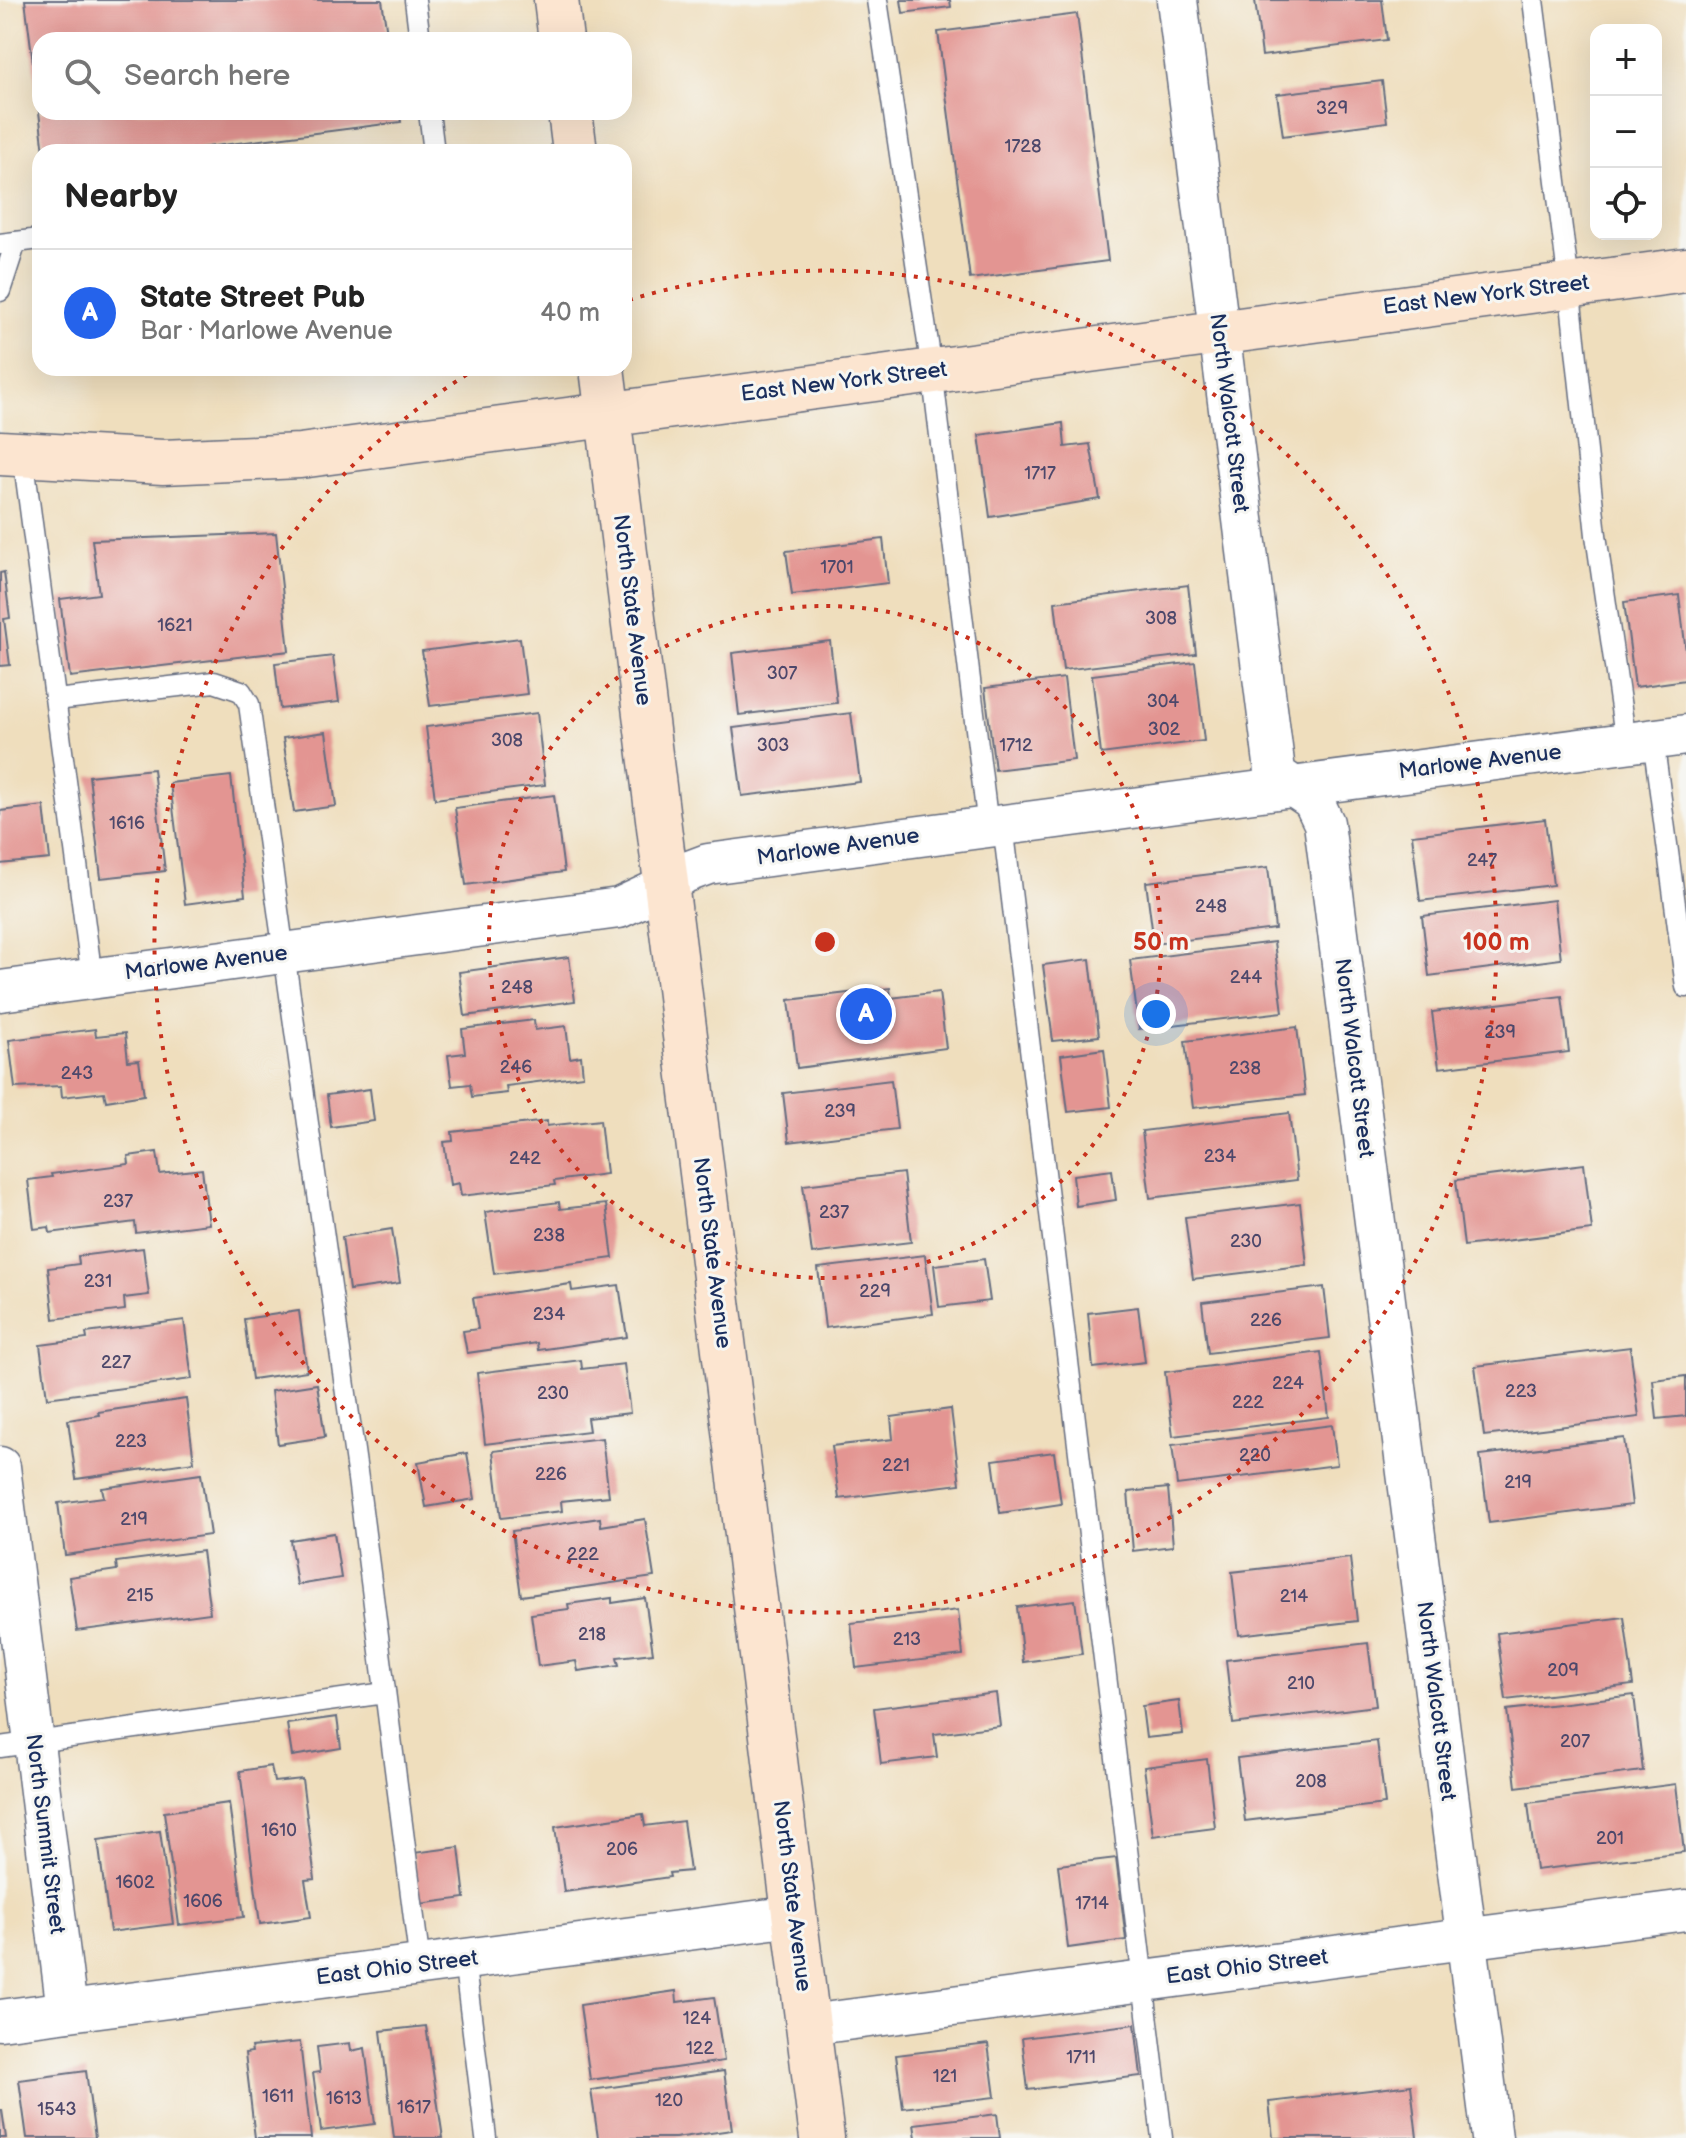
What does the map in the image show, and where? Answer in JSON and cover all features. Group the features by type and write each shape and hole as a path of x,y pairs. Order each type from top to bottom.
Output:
{"street":[{"path":"556,0 560,32"},
{"name":"North Walcott Street","path":"1177,0 1275,771 1313,800 1324,823 1492,2138"},
{"path":"571,120 574,144"},
{"name":"East New York Street","path":"12,454 163,462 300,456 1686,270"},
{"name":"North State Avenue","path":"603,376 822,2138"},
{"name":"Marlowe Avenue","path":"0,991 619,908 666,886 674,878 708,864 1655,739"},
{"name":"North Summit Street","path":"0,1467 17,1745 67,2011"},
{"name":"East Ohio Street","path":"808,2025 1686,1910"},
{"name":"East Ohio Street","path":"0,2020 794,1916"}],"lane":[{"path":"415,0 419,32"},
{"path":"877,0 996,826 1162,2138"},
{"path":"1533,0 1569,284 1594,520 1655,739 1686,987"},
{"path":"430,120 433,144"},
{"path":"0,291 8,243 32,240"},
{"path":"12,454 56,700 92,978"},
{"path":"56,700 214,682 241,691 249,704 358,1479 420,1965"},
{"path":"17,1745 385,1693"},
{"path":"464,1959 486,2138"}],"building":[{"path":"25,0 382,0 387,32 32,32 32,55"},
{"path":"901,0 950,0 951,7 903,13"},
{"path":"1255,0 1382,0 1387,40 1262,56"},
{"path":"1077,14 1108,261 970,279 938,32"},
{"path":"1382,81 1387,122 1283,136 1277,94"},
{"path":"40,120 401,122 230,144 43,144"},
{"path":"1063,423 1065,447 1090,444 1100,499 990,517 979,435"},
{"path":"276,533 289,651 70,677 60,599 99,594 92,540"},
{"path":"883,539 888,583 792,595 786,551"},
{"path":"4,572 10,618 4,619 10,665 0,666 0,573"},
{"path":"1188,585 1196,654 1063,670 1055,602"},
{"path":"1679,595 1686,680 1635,687 1624,602"},
{"path":"520,638 527,694 430,706 422,651"},
{"path":"830,641 837,703 739,715 732,653"},
{"path":"333,656 339,702 280,709 275,663"},
{"path":"1195,662 1204,741 1101,754 1092,675"},
{"path":"1064,678 1074,760 995,770 985,688"},
{"path":"537,713 545,785 435,799 426,727"},
{"path":"851,713 860,782 742,796 733,728"},
{"path":"326,732 336,806 294,812 283,738"},
{"path":"153,769 165,871 101,878 89,776"},
{"path":"231,776 245,896 185,904 170,783"},
{"path":"554,795 564,872 466,885 455,808"},
{"path":"44,806 50,859 0,864 0,811"},
{"path":"1545,819 1553,885 1420,901 1412,835"},
{"path":"1268,867 1275,929 1154,944 1146,882"},
{"path":"1554,900 1561,959 1429,976 1422,916"},
{"path":"1274,942 1283,1012 1139,1029 1130,960"},
{"path":"569,957 575,1001 465,1016 459,972"},
{"path":"1090,959 1099,1036 1053,1041 1043,965"},
{"path":"890,988 891,998 939,992 946,1048 797,1068 789,1000"},
{"path":"1562,996 1569,1052 1439,1068 1432,1012"},
{"path":"534,1020 535,1030 566,1026 570,1058 581,1056 583,1076 506,1086 507,1093 472,1097 470,1084 452,1086 448,1055 465,1053 462,1029"},
{"path":"1297,1027 1305,1095 1193,1108 1185,1041"},
{"path":"95,1029 96,1036 125,1033 128,1061 139,1060 144,1095 106,1101 104,1092 62,1097 61,1086 15,1088 9,1040"},
{"path":"1104,1049 1111,1107 1068,1112 1061,1055"},
{"path":"891,1080 897,1129 789,1142 783,1093"},
{"path":"370,1089 374,1121 331,1127 327,1095"},
{"path":"1289,1113 1297,1180 1150,1198 1142,1131"},
{"path":"600,1120 606,1174 554,1181 555,1185 461,1196 459,1183 450,1185 444,1142 453,1141 452,1132 547,1121 547,1126"},
{"path":"157,1152 160,1174 202,1169 209,1224 136,1233 135,1222 50,1233 49,1227 34,1229 28,1180 129,1164 128,1156"},
{"path":"1584,1164 1592,1230 1464,1246 1456,1180"},
{"path":"1112,1170 1116,1200 1076,1206 1073,1175"},
{"path":"903,1173 911,1242 812,1254 803,1185"},
{"path":"559,1202 560,1209 606,1204 613,1258 494,1274 485,1212"},
{"path":"1300,1203 1307,1265 1193,1279 1185,1217"},
{"path":"392,1229 400,1283 349,1290 342,1237"},
{"path":"143,1248 149,1295 124,1298 125,1310 54,1319 48,1268 79,1264 78,1256"},
{"path":"925,1255 933,1314 825,1328 818,1268"},
{"path":"984,1259 990,1301 939,1307 934,1265"},
{"path":"571,1284 572,1291 619,1285 627,1337 538,1350 537,1343 467,1353 463,1331 478,1329 473,1298"},
{"path":"1324,1287 1330,1338 1208,1353 1202,1302"},
{"path":"1138,1307 1145,1362 1093,1368 1088,1313"},
{"path":"299,1311 307,1371 252,1379 244,1319"},
{"path":"184,1320 192,1379 47,1398 40,1345 87,1339 86,1333"},
{"path":"1630,1347 1639,1417 1484,1436 1475,1366"},
{"path":"1321,1352 1329,1417 1173,1436 1165,1372"},
{"path":"581,1360 582,1369 624,1364 630,1413 587,1418 589,1431 485,1444 477,1373"},
{"path":"1686,1376 1686,1416 1657,1419 1653,1380"},
{"path":"317,1384 325,1437 278,1444 271,1391"},
{"path":"186,1399 194,1462 76,1479 68,1420 99,1415 98,1412"},
{"path":"951,1409 960,1484 839,1499 832,1446 893,1439 891,1417"},
{"path":"1332,1425 1337,1465 1177,1485 1172,1445"},
{"path":"602,1438 609,1496 561,1501 562,1511 501,1518 493,1451"},
{"path":"1624,1438 1632,1505 1489,1523 1480,1455"},
{"path":"1054,1452 1061,1504 1000,1513 993,1460"},
{"path":"467,1453 475,1499 426,1507 418,1462"},
{"path":"201,1474 210,1535 65,1555 58,1503 104,1497 102,1488"},
{"path":"1168,1488 1173,1546 1133,1551 1128,1492"},
{"path":"600,1518 601,1526 645,1519 654,1577 521,1596 512,1531"},
{"path":"334,1533 341,1578 297,1585 290,1540"},
{"path":"202,1551 210,1613 77,1631 69,1577 117,1570 116,1562"},
{"path":"1350,1558 1357,1621 1239,1635 1232,1572"},
{"path":"612,1598 612,1603 645,1598 653,1653 617,1657 619,1665 578,1671 576,1661 538,1666 531,1614 569,1609 568,1604"},
{"path":"1075,1600 1082,1654 1023,1662 1017,1607"},
{"path":"958,1610 963,1655 856,1668 851,1623"},
{"path":"1624,1617 1633,1685 1506,1700 1497,1633"},
{"path":"1368,1643 1376,1706 1233,1724 1226,1660"},
{"path":"996,1693 1000,1726 934,1734 937,1757 881,1764 874,1708"},
{"path":"1634,1695 1643,1771 1516,1787 1507,1710"},
{"path":"1179,1701 1183,1734 1146,1738 1142,1706"},
{"path":"337,1717 341,1748 292,1756 287,1724"},
{"path":"1377,1741 1385,1804 1245,1821 1237,1758"},
{"path":"1207,1759 1215,1828 1153,1836 1144,1767"},
{"path":"271,1766 274,1782 302,1779 315,1879 305,1880 311,1917 260,1924 240,1771"},
{"path":"1676,1784 1684,1852 1536,1870 1528,1803"},
{"path":"229,1803 244,1917 179,1925 164,1812"},
{"path":"643,1814 645,1826 683,1821 690,1871 669,1873 670,1877 564,1892 555,1827"},
{"path":"160,1831 173,1924 110,1932 98,1840"},
{"path":"459,1847 465,1898 420,1904 413,1853"},
{"path":"1116,1858 1126,1940 1068,1948 1058,1865"},
{"path":"676,1991 677,2002 714,1997 724,2061 590,2080 580,2005"},
{"path":"1135,2024 1141,2076 1028,2090 1022,2038"},
{"path":"426,2026 443,2138 394,2138 381,2031"},
{"path":"300,2042 311,2138 255,2138 245,2053 252,2052 251,2047"},
{"path":"350,2043 351,2051 365,2048 375,2124 321,2131 313,2073 320,2072 317,2047"},
{"path":"988,2044 995,2097 903,2108 896,2055"},
{"path":"86,2071 95,2138 27,2138 19,2080"},
{"path":"724,2071 732,2130 675,2138 598,2138 591,2090"},
{"path":"1411,2085 1417,2138 1273,2138 1269,2102"},
{"path":"2,2110 6,2138 0,2138"},
{"path":"997,2114 1000,2138 916,2138 914,2124"}],"place":[{"name":"State Street Pub","path":"866,1014"}]}
